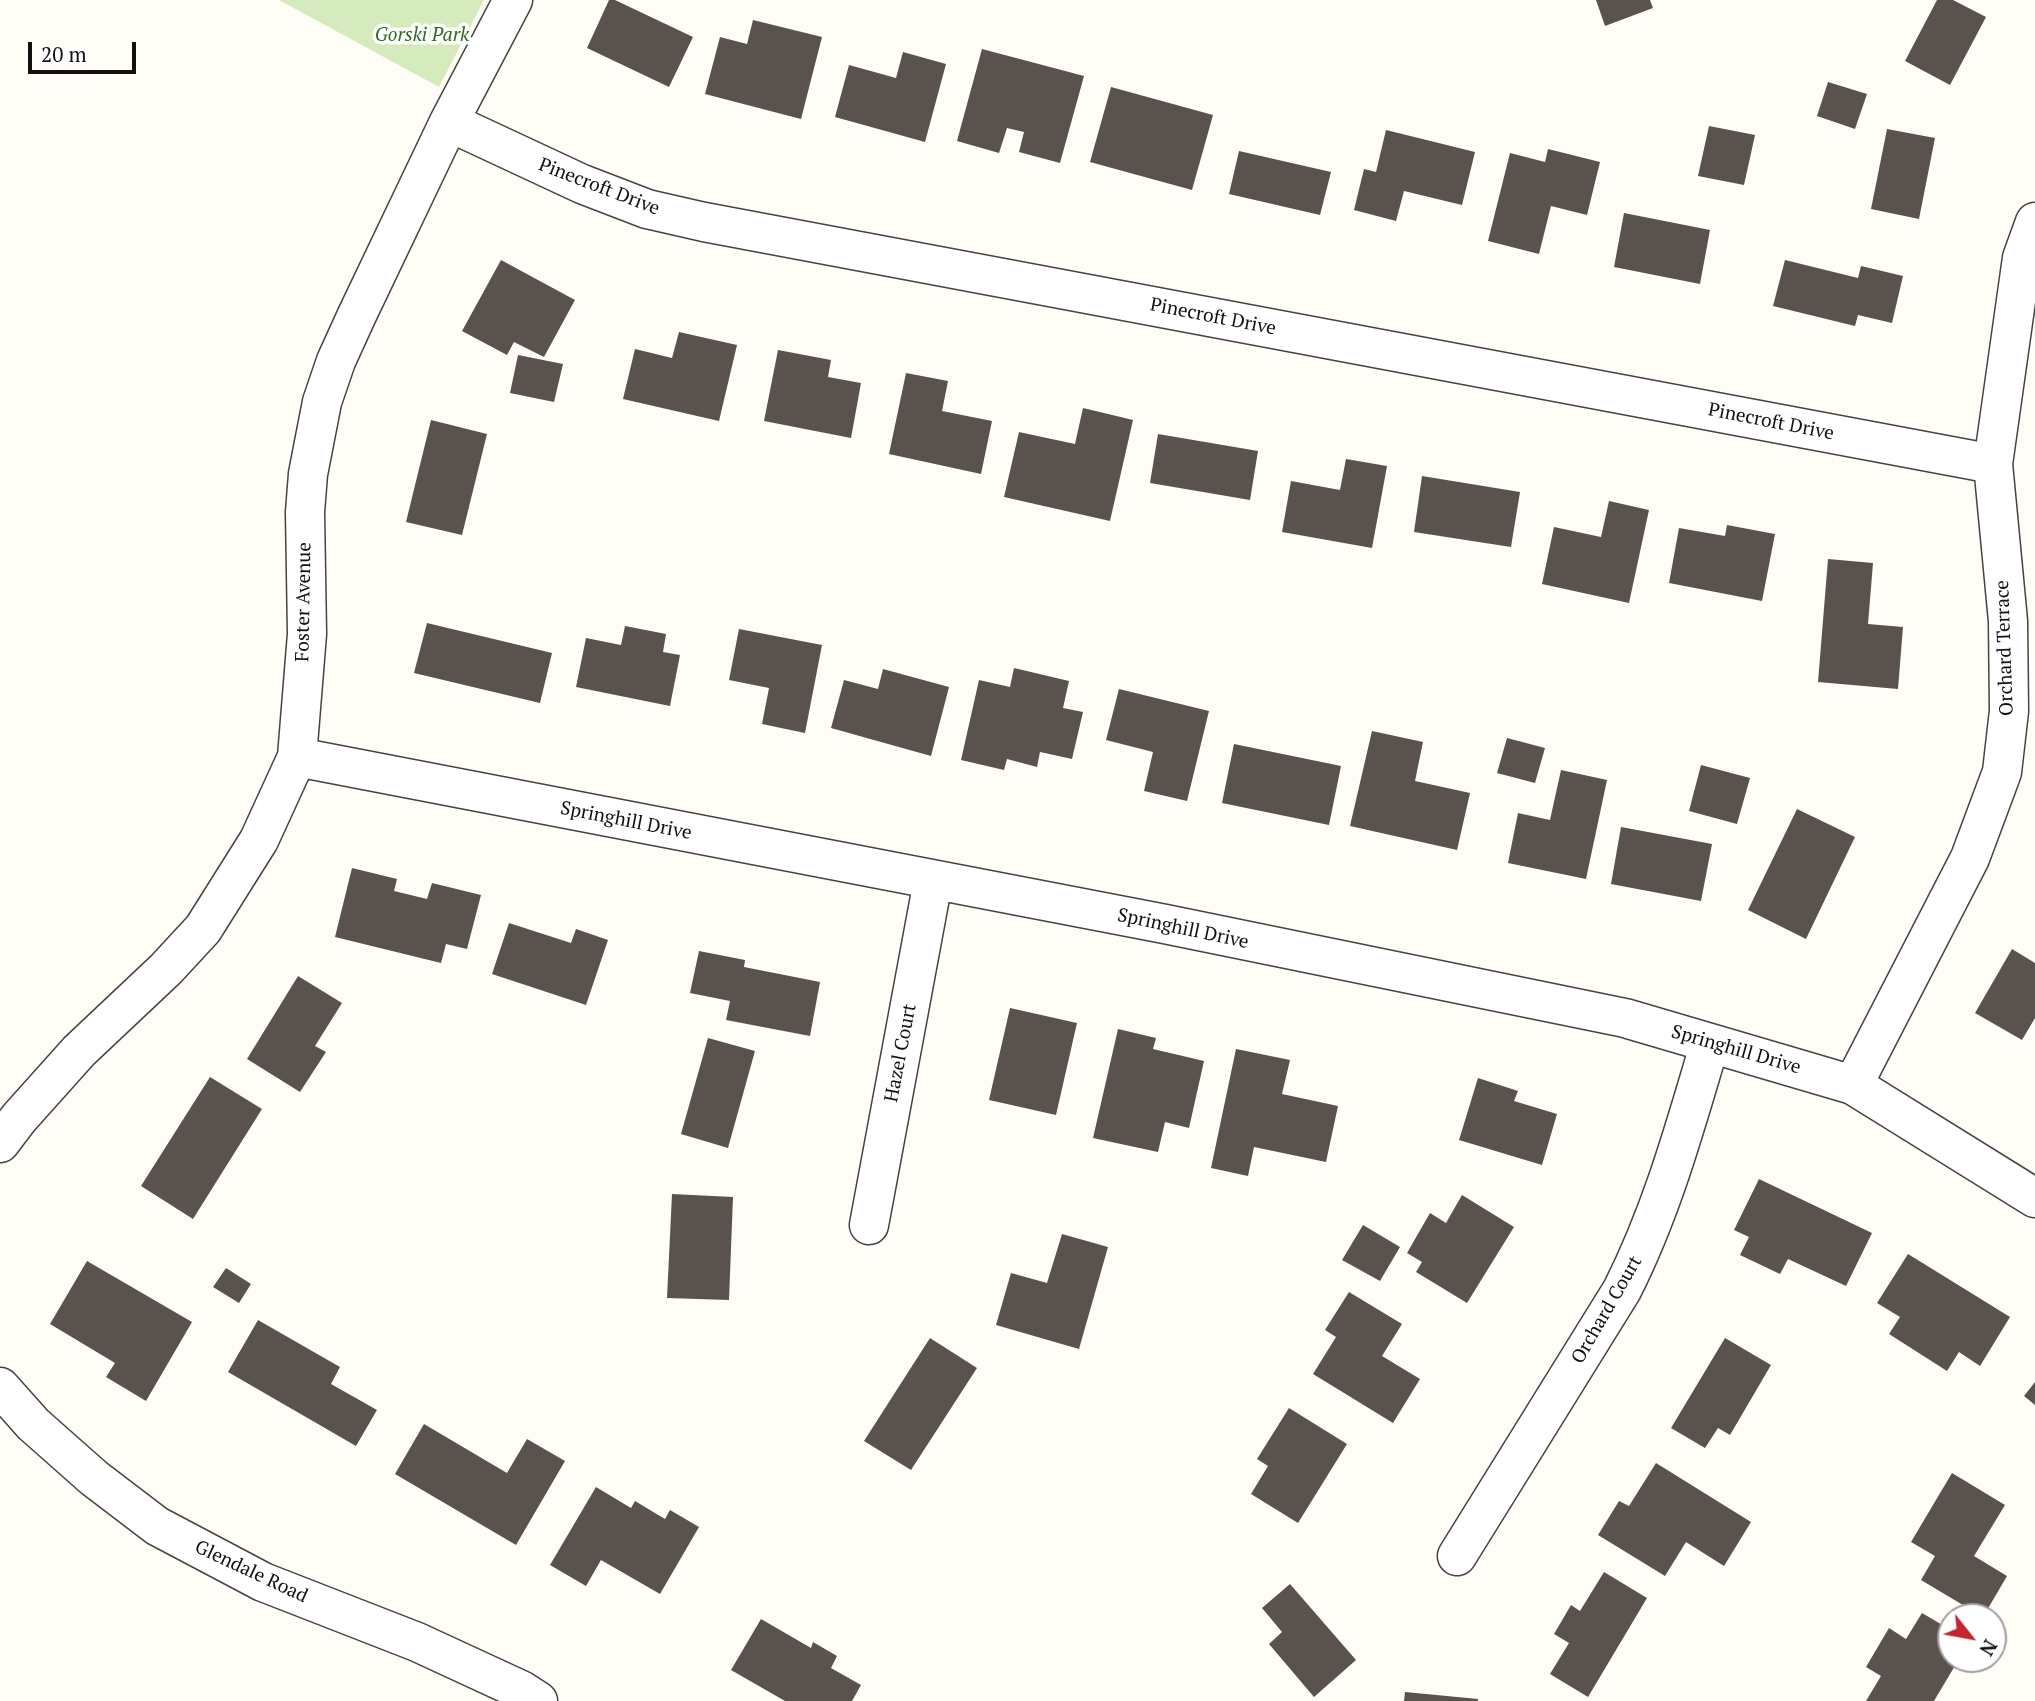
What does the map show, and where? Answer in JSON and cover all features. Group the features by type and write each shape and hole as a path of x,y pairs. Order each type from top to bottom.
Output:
{"street":[{"name":"Foster Avenue","path":"0,1143 79,1051 166,969 203,929 259,840 297,757 307,634 305,512 308,474 322,402 336,361 449,122 513,0"},
{"name":"Pinecroft Drive","path":"449,122 582,184 647,208 704,222 1993,464"},
{"name":"Orchard Terrace","path":"1853,1085 1970,858 2002,772 2009,711 2008,621 1993,464 2035,222"},
{"name":"Springhill Drive","path":"297,757 1164,924 1625,1018 1853,1085 2035,1198"},
{"name":"Hazel Court","path":"869,1225 933,881"},
{"name":"Orchard Court","path":"1457,1556 1622,1290 1645,1245 1675,1160 1710,1043"},
{"name":"Glendale Road","path":"0,1387 33,1424 93,1478 157,1526 263,1582 417,1642 525,1697"}],"green space":[{"name":"Gorski Park","path":"279,0 484,0 439,87"}],"building":[{"path":"609,0 615,0 693,37 669,87 587,48"},
{"path":"1596,0 1650,0 1653,8 1605,26"},
{"path":"1937,0 1953,0 1986,17 1950,85 1905,61"},
{"path":"753,20 822,37 801,119 705,94 720,37 747,44"},
{"path":"982,49 1084,76 1060,163 1019,152 1024,132 1007,128 999,153 957,141"},
{"path":"903,52 946,64 925,142 835,117 849,65 896,78"},
{"path":"1828,82 1867,94 1855,129 1817,116"},
{"path":"1111,87 1213,115 1192,190 1090,162"},
{"path":"1709,126 1755,135 1744,185 1698,176"},
{"path":"1887,129 1935,138 1919,219 1871,209"},
{"path":"1386,130 1475,152 1462,205 1404,191 1396,221 1354,210 1364,169 1376,172"},
{"path":"1548,149 1600,162 1587,215 1551,206 1539,254 1488,241 1510,153 1545,162"},
{"path":"1239,151 1331,172 1320,215 1229,194"},
{"path":"1624,213 1710,230 1700,284 1614,267"},
{"path":"501,260 575,300 544,357 514,342 507,355 462,331"},
{"path":"1785,260 1858,278 1861,266 1903,276 1892,323 1858,315 1855,326 1773,306"},
{"path":"679,332 737,345 719,421 623,399 635,349 672,358"},
{"path":"778,350 831,360 828,377 861,383 851,438 764,421"},
{"path":"518,355 563,364 554,402 510,393"},
{"path":"906,373 948,381 942,411 992,421 981,474 889,454"},
{"path":"1083,408 1133,420 1110,521 1004,497 1019,432 1075,444"},
{"path":"431,420 487,434 462,535 406,522"},
{"path":"1158,434 1258,451 1250,500 1150,483"},
{"path":"1346,459 1387,466 1372,548 1282,532 1291,481 1340,490"},
{"path":"1422,476 1520,492 1511,547 1414,532"},
{"path":"1609,501 1649,510 1629,603 1542,584 1554,527 1601,537"},
{"path":"1727,525 1775,534 1762,601 1669,583 1679,528 1725,536"},
{"path":"1828,559 1873,563 1868,624 1903,627 1898,689 1818,682"},
{"path":"427,623 552,653 540,703 414,673"},
{"path":"625,626 666,634 663,652 680,655 670,706 576,687 586,638 621,645"},
{"path":"739,629 822,645 805,733 762,724 769,688 729,680"},
{"path":"1014,668 1069,681 1063,708 1083,712 1072,759 1040,752 1037,767 1007,759 1004,770 961,760 979,680 1010,687"},
{"path":"883,669 949,687 931,756 831,728 844,680 878,689"},
{"path":"1119,689 1209,711 1187,801 1144,791 1153,752 1106,740"},
{"path":"1372,731 1423,742 1415,781 1470,793 1457,850 1350,826"},
{"path":"1507,738 1545,748 1535,783 1497,773"},
{"path":"1234,744 1341,766 1329,825 1222,803"},
{"path":"1701,765 1750,778 1737,824 1689,811"},
{"path":"1561,770 1607,780 1586,879 1508,863 1518,813 1550,820"},
{"path":"1797,809 1855,837 1806,939 1748,910"},
{"path":"1621,827 1712,844 1701,901 1611,884"},
{"path":"352,868 397,879 394,891 427,899 432,883 481,895 467,949 446,944 441,963 335,937"},
{"path":"509,923 571,943 576,929 608,940 586,1005 492,974"},
{"path":"2012,949 2035,963 2035,1018 2022,1040 1975,1013"},
{"path":"699,951 745,960 744,967 820,982 810,1036 726,1020 730,1001 690,993"},
{"path":"298,976 342,1003 315,1046 326,1052 300,1092 247,1059"},
{"path":"1010,1008 1077,1023 1056,1115 989,1100"},
{"path":"1118,1029 1156,1038 1153,1049 1204,1061 1189,1128 1165,1122 1158,1152 1093,1138"},
{"path":"708,1038 755,1051 728,1148 681,1134"},
{"path":"1236,1049 1290,1060 1282,1094 1338,1106 1326,1162 1254,1147 1248,1176 1211,1168"},
{"path":"210,1077 262,1109 193,1219 141,1186"},
{"path":"1478,1078 1518,1091 1514,1101 1557,1114 1542,1165 1459,1140"},
{"path":"1759,1179 1872,1233 1846,1286 1788,1259 1780,1274 1740,1255 1749,1237 1734,1230"},
{"path":"672,1194 733,1197 729,1300 667,1298"},
{"path":"1462,1195 1514,1227 1467,1303 1416,1272 1422,1262 1407,1253 1430,1213 1446,1223"},
{"path":"1363,1225 1400,1247 1380,1281 1342,1260"},
{"path":"1062,1234 1108,1247 1079,1349 996,1325 1011,1273 1047,1283"},
{"path":"1908,1254 2010,1317 1980,1366 1959,1352 1947,1371 1889,1334 1900,1317 1877,1303"},
{"path":"87,1261 192,1322 146,1401 106,1377 115,1363 50,1324"},
{"path":"226,1268 251,1284 239,1303 213,1287"},
{"path":"1349,1292 1402,1324 1382,1356 1420,1379 1393,1423 1313,1374 1336,1337 1325,1330"},
{"path":"258,1320 340,1367 331,1384 377,1410 356,1446 228,1372"},
{"path":"930,1338 977,1368 911,1470 864,1441"},
{"path":"1725,1338 1771,1365 1730,1435 1718,1428 1705,1448 1671,1428"},
{"path":"2035,1382 2035,1405 2024,1396"},
{"path":"1289,1408 1347,1444 1298,1523 1251,1494 1268,1466 1257,1459"},
{"path":"424,1424 507,1473 527,1439 565,1461 516,1545 395,1474"},
{"path":"1656,1463 1751,1522 1724,1566 1686,1542 1665,1576 1598,1535 1619,1501 1629,1506"},
{"path":"1952,1473 2005,1505 1974,1556 2007,1576 1991,1603 1960,1603 1921,1580 1935,1556 1911,1542"},
{"path":"596,1487 631,1508 635,1501 665,1519 670,1510 699,1527 660,1594 601,1560 586,1586 550,1565"},
{"path":"1604,1572 1647,1598 1588,1697 1550,1674 1569,1643 1554,1634 1571,1605 1580,1611"},
{"path":"1290,1584 1356,1660 1314,1697 1269,1644 1282,1632 1262,1608"},
{"path":"1922,1613 1937,1622 1937,1673 1951,1673 1934,1701 1866,1701 1881,1676 1866,1667 1889,1628 1906,1639"},
{"path":"761,1619 811,1648 813,1642 837,1656 831,1668 861,1685 852,1701 785,1701 731,1670"},
{"path":"1405,1692 1478,1699 1478,1701 1404,1701"}]}
